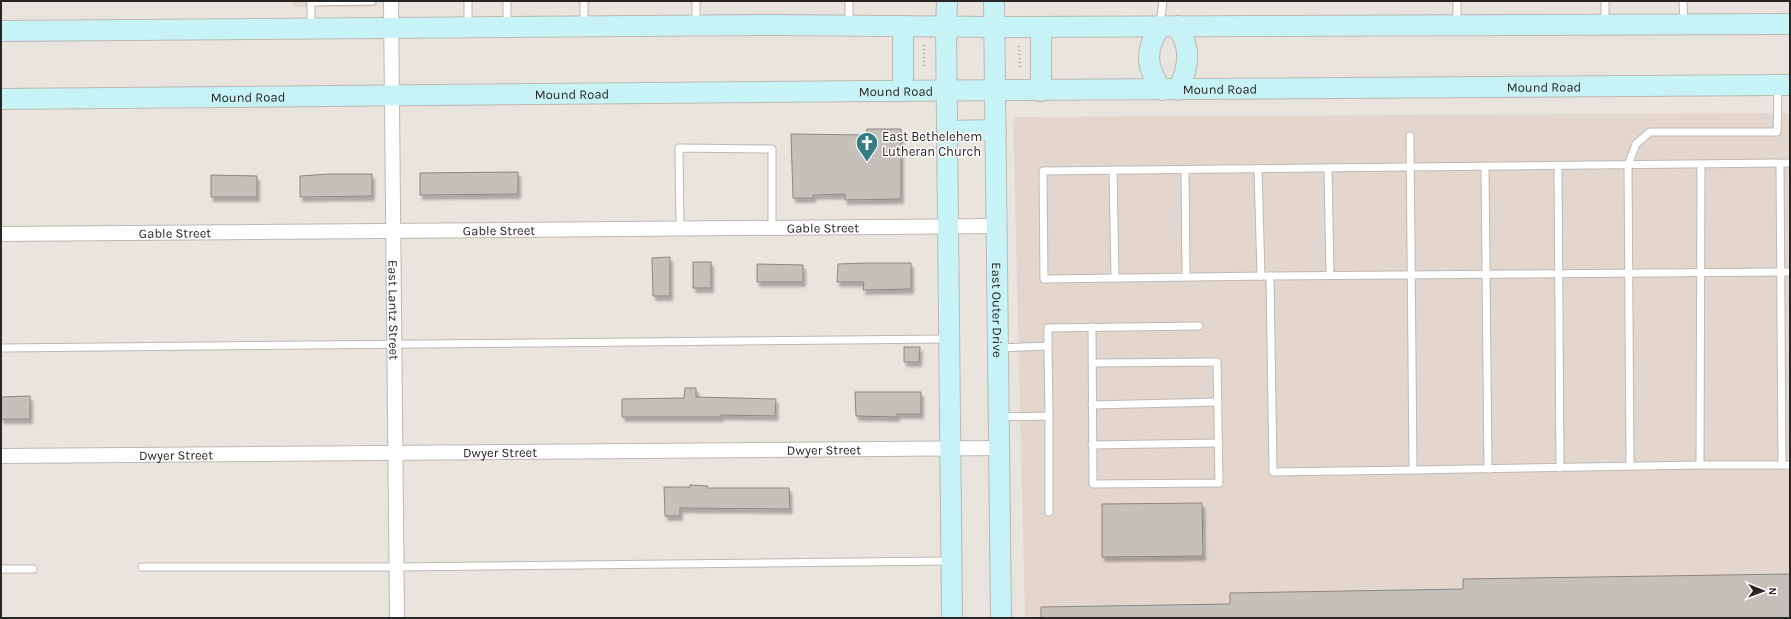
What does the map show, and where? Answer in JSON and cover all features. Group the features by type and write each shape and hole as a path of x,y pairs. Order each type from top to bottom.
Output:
{"main road":[{"path":"947,1 946,91 952,618"},
{"name":"East Outer Drive","path":"994,1 1001,618"},
{"path":"1,31 696,26 1041,27 1790,24"},
{"path":"903,26 903,91"},
{"path":"1169,26 1183,36 1187,58 1187,68 1170,90 1152,75 1149,58 1151,41 1169,26"},
{"path":"1041,27 1041,91"},
{"name":"Mound Road","path":"1,99 1784,85"},
{"path":"947,131 996,130"}],"street":[{"name":"East Lantz Street","path":"391,1 398,618"},
{"name":"Gable Street","path":"1,234 997,226"},
{"name":"Dwyer Street","path":"1,456 1000,448"}],"lane":[{"path":"311,29 311,2 372,1"},
{"path":"468,1 468,28"},
{"path":"507,1 507,28"},
{"path":"584,1 584,27"},
{"path":"696,1 696,26"},
{"path":"849,1 849,26"},
{"path":"1163,1 1169,26"},
{"path":"1457,1 1457,25"},
{"path":"1604,1 1605,25"},
{"path":"1683,1 1684,24"},
{"path":"1630,466 1628,166 1636,144 1650,132 1777,132 1784,85"},
{"path":"1410,136 1413,470"},
{"path":"680,228 679,148 772,149 772,228"},
{"path":"1270,276 1273,472 1700,465 1786,466 1780,272 1780,164"},
{"path":"1790,164 1043,171 1044,279 1411,274 1790,272"},
{"path":"1700,465 1699,273 1701,165"},
{"path":"1558,166 1560,468"},
{"path":"1485,167 1488,469"},
{"path":"1258,169 1261,276"},
{"path":"1328,169 1330,275"},
{"path":"1113,170 1115,278"},
{"path":"1185,170 1186,277"},
{"path":"1049,512 1048,328 1199,326"},
{"path":"1092,327 1092,363 1092,445 1093,484 1218,483 1218,362 1092,363"},
{"path":"1,348 949,339"},
{"path":"998,348 1048,346"},
{"path":"1092,405 1218,402"},
{"path":"999,418 1049,416"},
{"path":"1092,445 1218,443"},
{"path":"142,567 397,567 952,561"},
{"path":"1,569 33,568"}],"path":[{"path":"924,44 924,68"},
{"path":"1019,46 1020,69"}],"shaded area":[{"path":"293,1 377,1 377,7 293,7"},
{"path":"1790,113 1790,618 1025,618 1013,117"}],"building":[{"name":"East Bethelehem Lutheran Church","path":"867,129 901,129 901,199 845,200 845,194 813,195 813,198 793,198 791,134 867,135"},
{"path":"518,172 518,194 420,195 420,173"},
{"path":"372,174 372,196 300,197 300,176"},
{"path":"211,175 257,176 257,197 211,197"},
{"path":"670,257 670,296 653,296 652,258"},
{"path":"693,262 711,262 711,288 693,288"},
{"path":"911,263 911,289 863,290 864,282 837,282 838,264"},
{"path":"757,264 803,265 803,282 757,282"},
{"path":"904,347 920,347 919,362 904,362"},
{"path":"685,388 696,388 696,397 776,399 775,416 721,415 721,417 622,417 622,399 684,398"},
{"path":"855,392 921,392 921,414 897,414 897,417 856,416"},
{"path":"30,396 30,419 1,419 1,397"},
{"path":"690,485 708,486 707,488 789,488 790,509 680,508 680,516 665,516 664,487 690,487"},
{"path":"1202,503 1203,556 1102,557 1102,504"},
{"path":"1790,574 1790,618 1041,618 1041,607 1230,604 1230,593 1463,589 1463,579"}],"place":[{"name":"East Bethelehem Lutheran Church","path":"867,162"}]}
